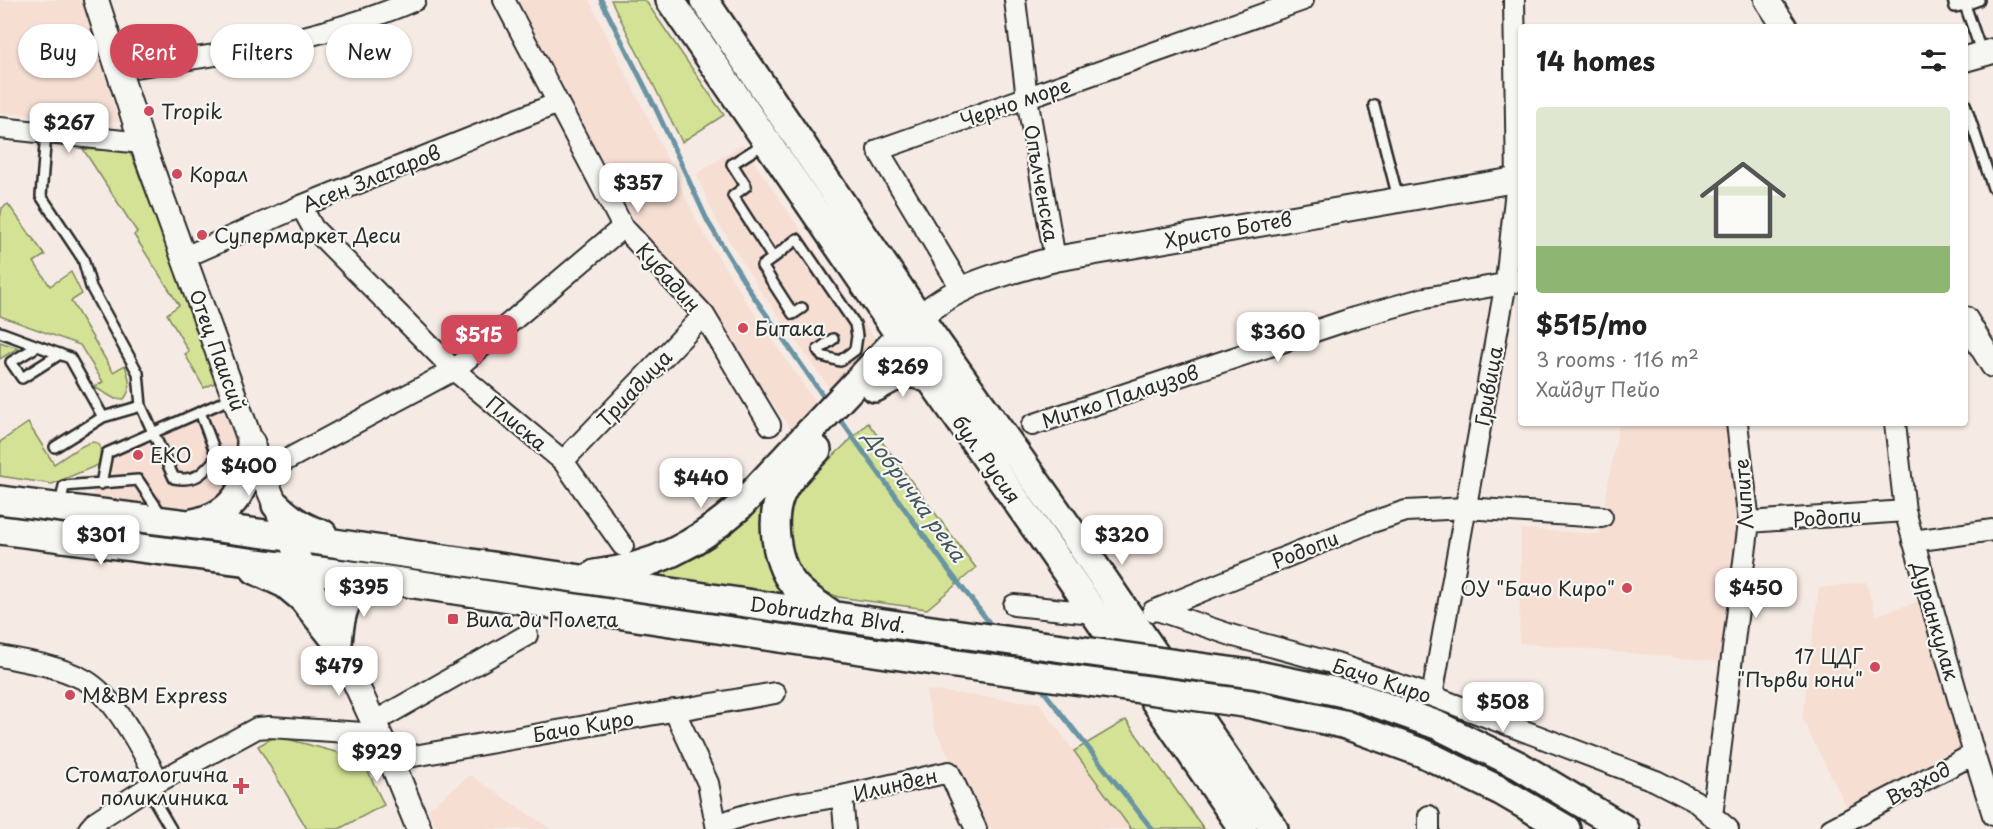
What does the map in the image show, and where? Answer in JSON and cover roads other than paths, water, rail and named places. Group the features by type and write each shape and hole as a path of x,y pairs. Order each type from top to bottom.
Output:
{"main road":[{"name":"бул. Русия","path":"670,0 1243,829"},
{"name":"бул. Русия","path":"704,0 924,324 1128,615 1274,829"},
{"path":"875,388 906,344"},
{"path":"567,578 633,567 670,554 702,537 739,507 825,427 906,344"},
{"path":"847,404 906,373 920,374 931,380"},
{"path":"825,427 783,489 774,520 780,556 791,580 796,588 831,614"},
{"path":"178,523 212,518 235,501 247,478 251,443"},
{"name":"Dobrudzha Blvd.","path":"0,500 290,537 1258,675 1353,696 1437,725 1518,765 1625,829"},
{"path":"276,505 290,519 309,530 376,549"},
{"name":"Dobrudzha Blvd.","path":"0,530 374,578 941,662 1251,704 1343,724 1423,753 1501,791 1566,829"},
{"path":"207,557 253,569 285,584 303,599 338,643"},
{"path":"338,643 342,615 350,595 363,582 374,578"}],"street":[{"name":"Отец Паисий","path":"96,0 110,44"},
{"path":"198,58 262,46 349,25 415,0"},
{"name":"Кубадин","path":"504,0 623,226 704,315 770,425"},
{"name":"Опълченска","path":"1015,0 1027,98 1055,259"},
{"name":"Черно море","path":"952,295 878,150 1303,0"},
{"name":"Гривица","path":"1514,0 1518,144"},
{"path":"1767,0 1783,24"},
{"name":"Отец Паисий","path":"121,78 142,143 262,473 303,569 391,760 402,792 419,829"},
{"name":"Асен Златаров","path":"185,257 301,206 558,103"},
{"path":"0,128 142,143"},
{"name":"Христо Ботев","path":"952,295 982,279 1055,259 1518,180"},
{"name":"Гривица","path":"1432,696 1467,508 1514,281 1518,200"},
{"name":"Плиска","path":"301,206 313,228 454,370 563,461 623,546"},
{"path":"262,473 454,370 623,226"},
{"name":"Митко Палаузов","path":"1032,425 1354,318 1425,298 1514,281"},
{"path":"906,344 952,295"},
{"name":"Триадица","path":"563,461 704,315"},
{"path":"1968,325 1993,364"},
{"name":"Липите","path":"1712,816 1749,522 1737,426"},
{"name":"Дуранкулак","path":"1895,426 1905,512 1993,815"},
{"name":"Родопи","path":"1014,605 1095,614 1128,615 1157,610 1369,523 1406,511 1467,508 1602,517"},
{"name":"Родопи","path":"1749,522 1905,512"},
{"path":"1913,541 1993,530"},
{"name":"Бачо Киро","path":"1157,610 1234,636 1336,664 1432,696 1656,781 1695,801 1728,829"},
{"path":"89,829 96,821 153,784 257,728 376,728 527,635"},
{"path":"0,656 49,665 82,678 99,690 114,706 153,784"},
{"name":"Бачо Киро","path":"391,760 775,693"},
{"path":"674,710 708,783 718,827"},
{"name":"Възход","path":"1831,829 1974,754"},
{"name":"Илинден","path":"718,827 736,817 767,809 842,796 949,772 976,829"},
{"name":"Отец Паисий","path":"402,792 409,829"},
{"name":"Илинден","path":"842,796 845,829"}],"lane":[{"path":"1953,0 1955,7 1979,0"},
{"path":"1965,4 1980,54"},
{"path":"1374,105 1398,200"},
{"path":"1968,113 1993,188"},
{"path":"46,133 41,196 83,259 91,287 138,373 141,406 174,478 187,481 198,477 217,457 200,412"},
{"path":"767,141 732,164 746,186 733,196 773,258"},
{"path":"802,308 793,314 762,266 797,239 826,289 855,324 857,336 855,350 840,361 822,356 818,350 833,339"},
{"path":"0,332 70,358 103,417"},
{"path":"38,346 11,362 22,378 60,354"},
{"path":"101,483 107,453 235,397"},
{"path":"55,447 103,417 141,406"},
{"path":"60,508 64,486 138,480 178,523"},
{"path":"153,784 171,829"}],"waterway":[{"name":"Добричка река","path":"601,0 656,109 708,222 752,294 828,403"},
{"name":"Добричка река","path":"837,415 950,572 995,630"},
{"name":"Добричка река","path":"1038,684 1152,829"}],"place":[{"name":"Tropik","path":"149,111"},
{"name":"Корал","path":"177,174"},
{"name":"Супермаркет Деси","path":"202,235"},
{"name":"Битака","path":"743,328"},
{"name":"EKO","path":"138,455"},
{"name":"ОУ \"Бачо Киро\"","path":"1627,588"},
{"name":"Вила ди Полета","path":"453,619"},
{"name":"17 ЦДГ \"Първи юни\"","path":"1875,667"},
{"name":"M&BM Express","path":"70,695"},
{"name":"Стоматологична поликлиника","path":"241,786"}]}
